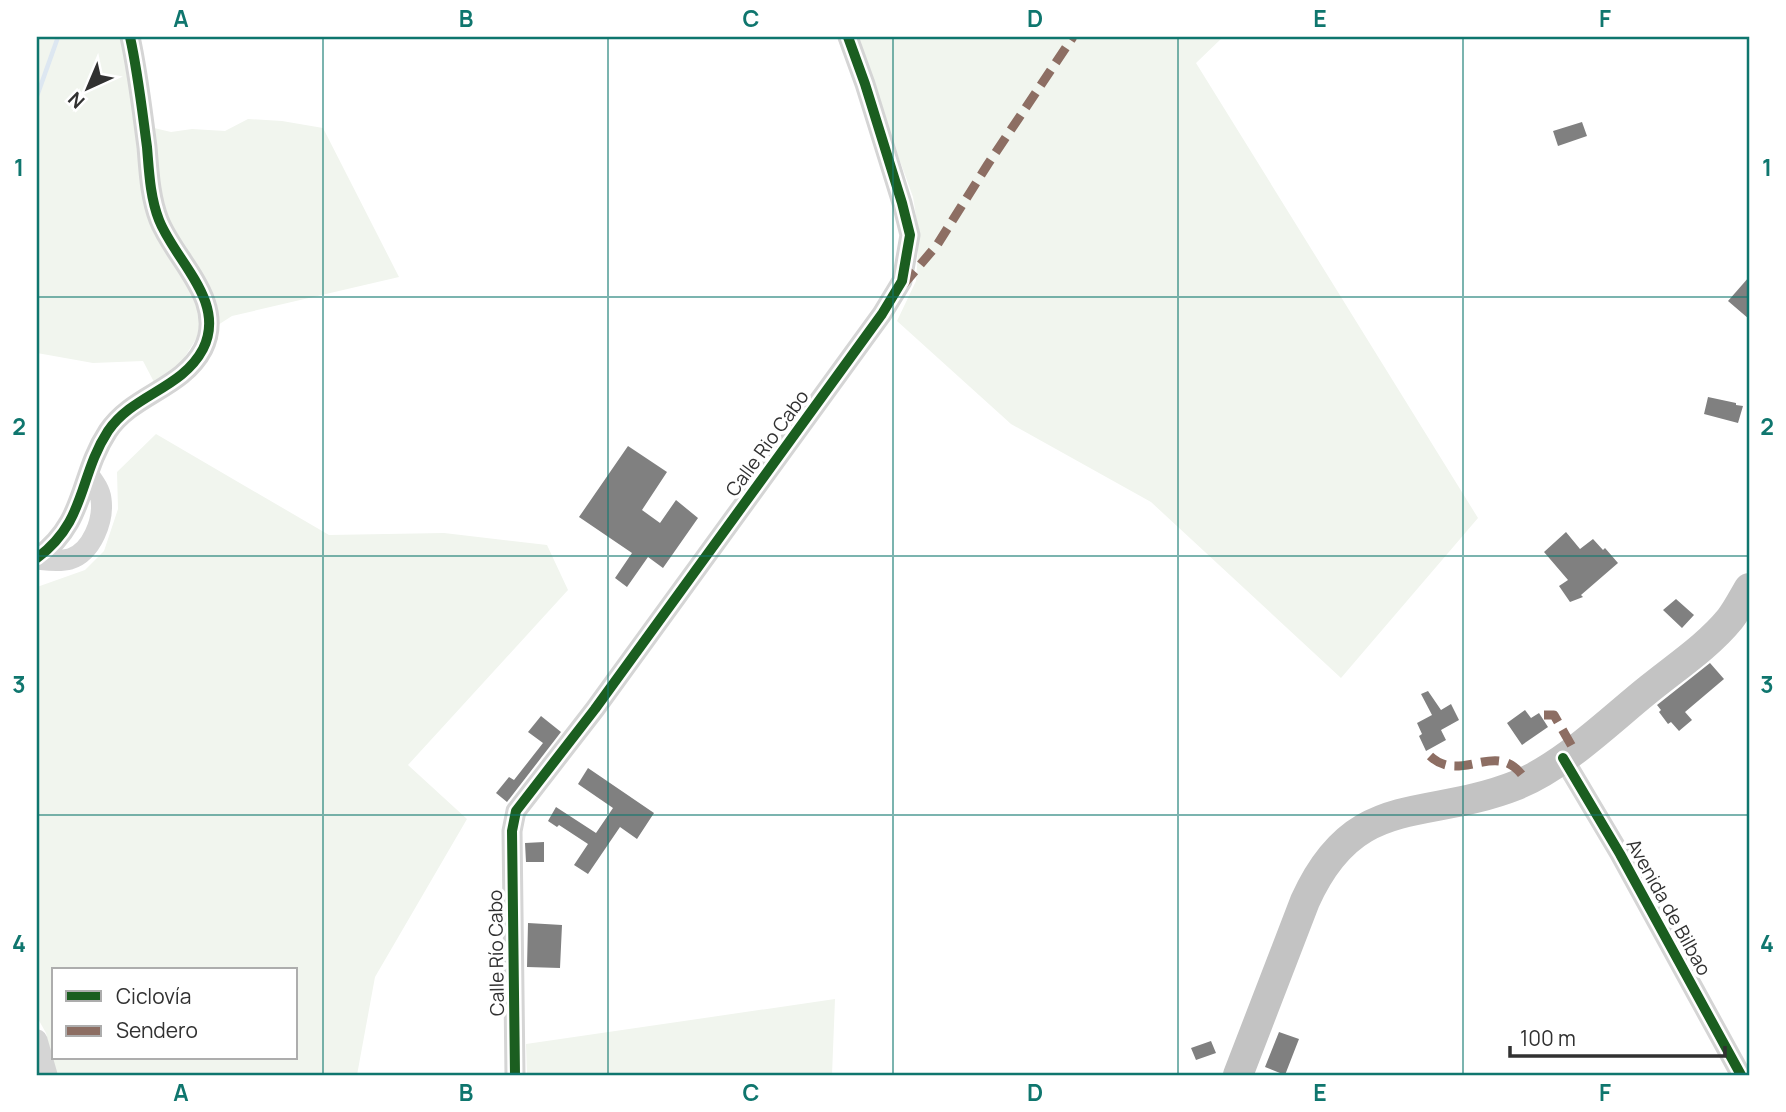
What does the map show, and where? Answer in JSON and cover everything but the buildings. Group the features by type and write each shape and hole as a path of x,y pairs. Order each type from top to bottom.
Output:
{"highway":[{"path":"1238,1075 1312,885 1324,863 1340,846 1361,829 1381,819 1517,785 1537,775 1563,758 1697,650 1730,620 1749,588"}],"street":[{"path":"37,558 59,538 72,520 102,441 114,423 135,403 175,381 188,370 203,349 209,327 208,310 202,293 169,242 156,211 139,82 130,37"},
{"name":"Calle Rio Cabo","path":"512,831 516,811 644,643 882,314 902,281 909,234 865,84 848,37"},
{"name":"Avenida de Bilbao","path":"1563,758 1620,853 1741,1075"},
{"name":"Calle Río Cabo","path":"512,831 515,1075"},
{"path":"37,1040 47,1075"}],"shaded area":[{"path":"37,37 119,37 131,70 137,124 171,132 192,129 225,131 248,119 323,128 399,277 232,316 196,339 176,371 154,382 143,361 93,363 37,353"},
{"path":"855,37 1223,37 1196,63 1478,518 1341,678 1151,502 1011,424 897,321 916,281 919,235 913,197"},
{"path":"156,434 329,535 444,533 547,545 568,590 408,765 467,819 375,977 357,1075 56,1075 52,1060 298,1060 298,968 52,968 52,1058 46,1033 37,1017 37,587 85,570 104,551 118,509 117,472"},
{"path":"835,999 832,1075 527,1075 526,1044"}],"waterway":[{"path":"37,96 58,37"}],"marked path":[{"path":"903,285 937,245 1073,37"},
{"path":"1544,715 1554,715 1574,750"},
{"path":"1430,756 1442,764 1455,766 1504,762 1515,768 1526,781"}],"cycle path":[{"path":"37,558 53,544 74,514 91,465 108,431 130,408 183,373 203,349 209,331 209,314 204,298 166,235 156,211 130,37"},
{"path":"515,1075 512,831 516,811 595,709 882,314 902,281 910,235 865,84 848,37"},
{"path":"1563,758 1620,854 1741,1075"}]}
